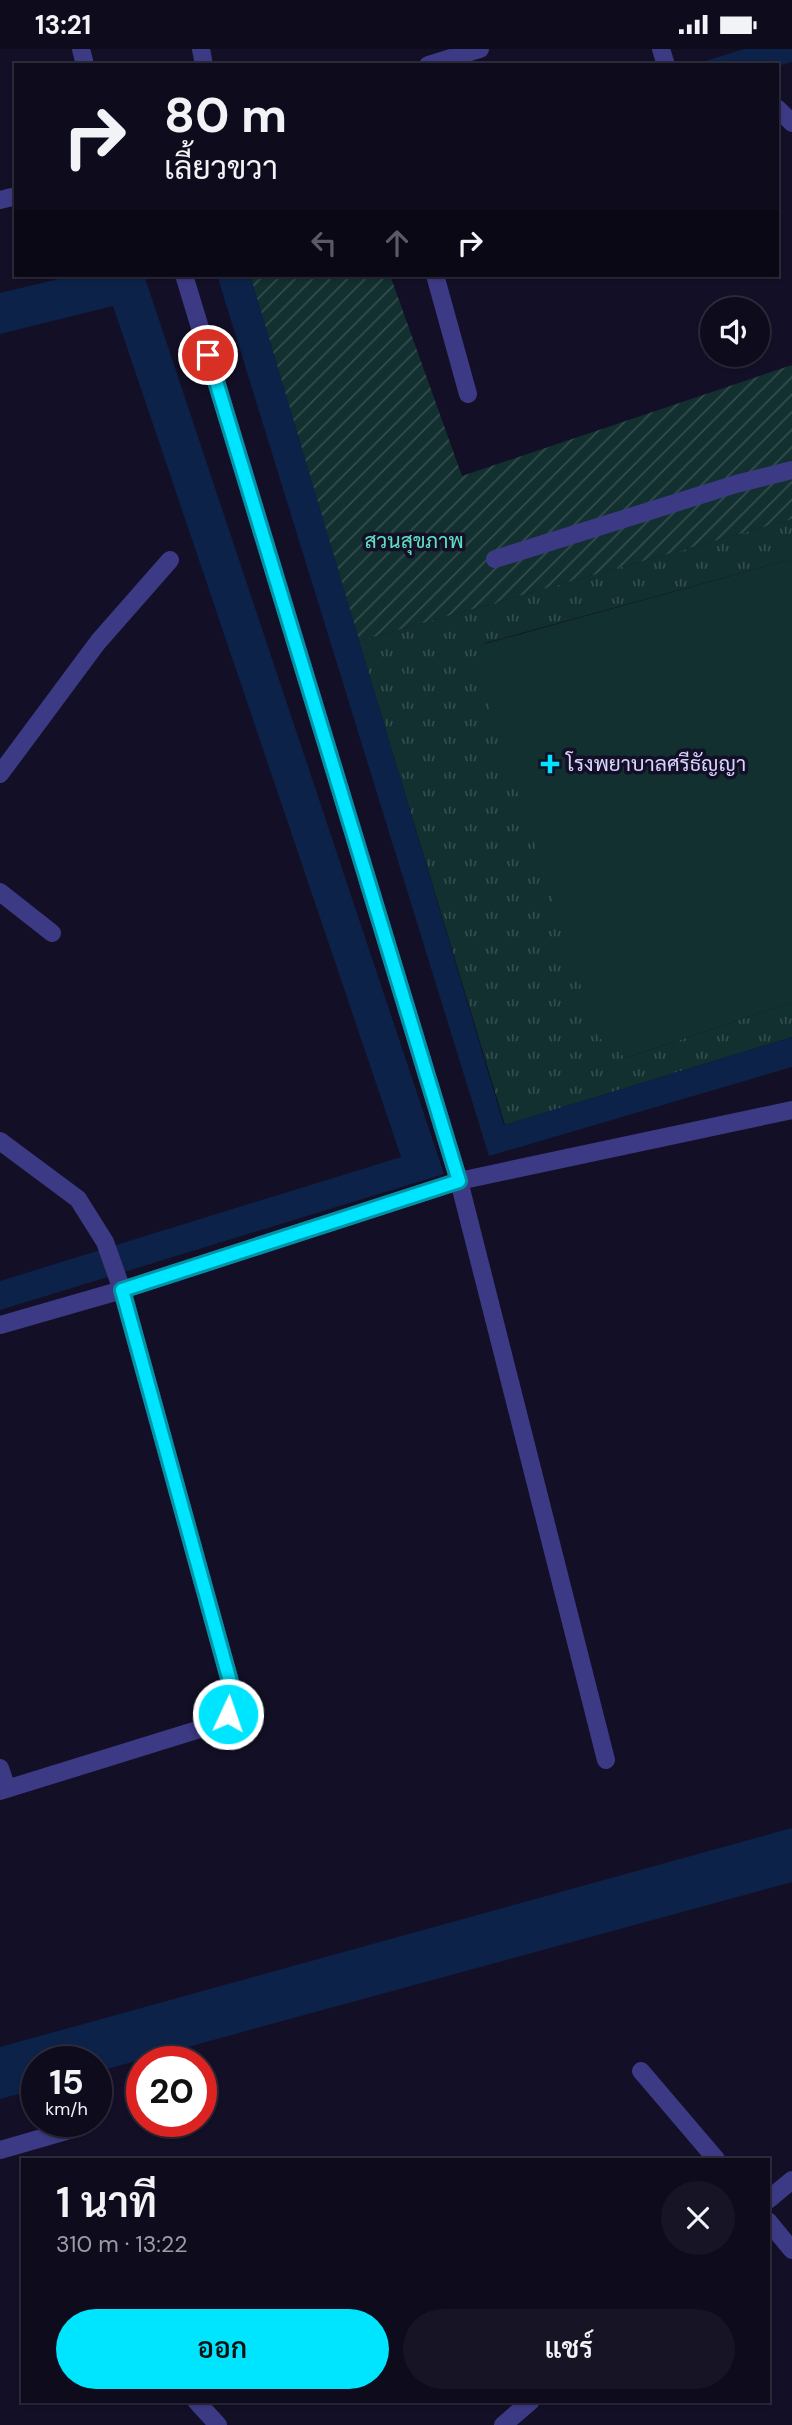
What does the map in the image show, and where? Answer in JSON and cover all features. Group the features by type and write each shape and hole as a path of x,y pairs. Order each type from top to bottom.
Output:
{"lane":[{"path":"437,63 475,55"},
{"path":"779,110 792,123"},
{"path":"185,277 459,1181 606,1760"},
{"path":"436,277 468,394"},
{"path":"495,559 736,484 792,470"},
{"path":"0,774 99,642 170,560"},
{"path":"0,892 52,933"},
{"path":"0,1325 122,1289 459,1181 792,1110"},
{"path":"0,1141 78,1199 105,1242 122,1289 234,1696 228,1714 214,1725 4,1790 0,1768"},
{"path":"641,2071 715,2158"},
{"path":"0,2150 46,2137"},
{"path":"770,2198 792,2180"},
{"path":"770,2223 792,2250"},
{"path":"198,2403 218,2425"},
{"path":"503,2425 529,2403"}],"green space":[{"name":"สวนสุขภาพ","path":"251,277 391,277 462,476 792,365 792,519 359,641"},
{"path":"792,519 792,559 485,643 626,1058 792,1002 792,1037 505,1125 359,641"},
{"path":"792,559 792,1002 626,1058 598,1037 479,675 484,644"}],"water":[{"path":"744,49 792,49 792,62 779,65 779,63 698,63"},
{"path":"67,277 145,277 444,1174 0,1310 0,1281 401,1157 113,306 0,334 0,293"},
{"path":"218,277 251,277 504,1125 792,1037 792,1067 489,1156"},
{"path":"792,1828 792,1882 191,2046 126,2046 126,2064 112,2068 112,2046 21,2046 21,2093 0,2099 0,2047"}],"place":[{"name":"โรงพยาบาลศรีธัญญา","path":"550,764"}],"route":[{"path":"208,355 459,1181 122,1290 234,1696 228,1714"}]}
